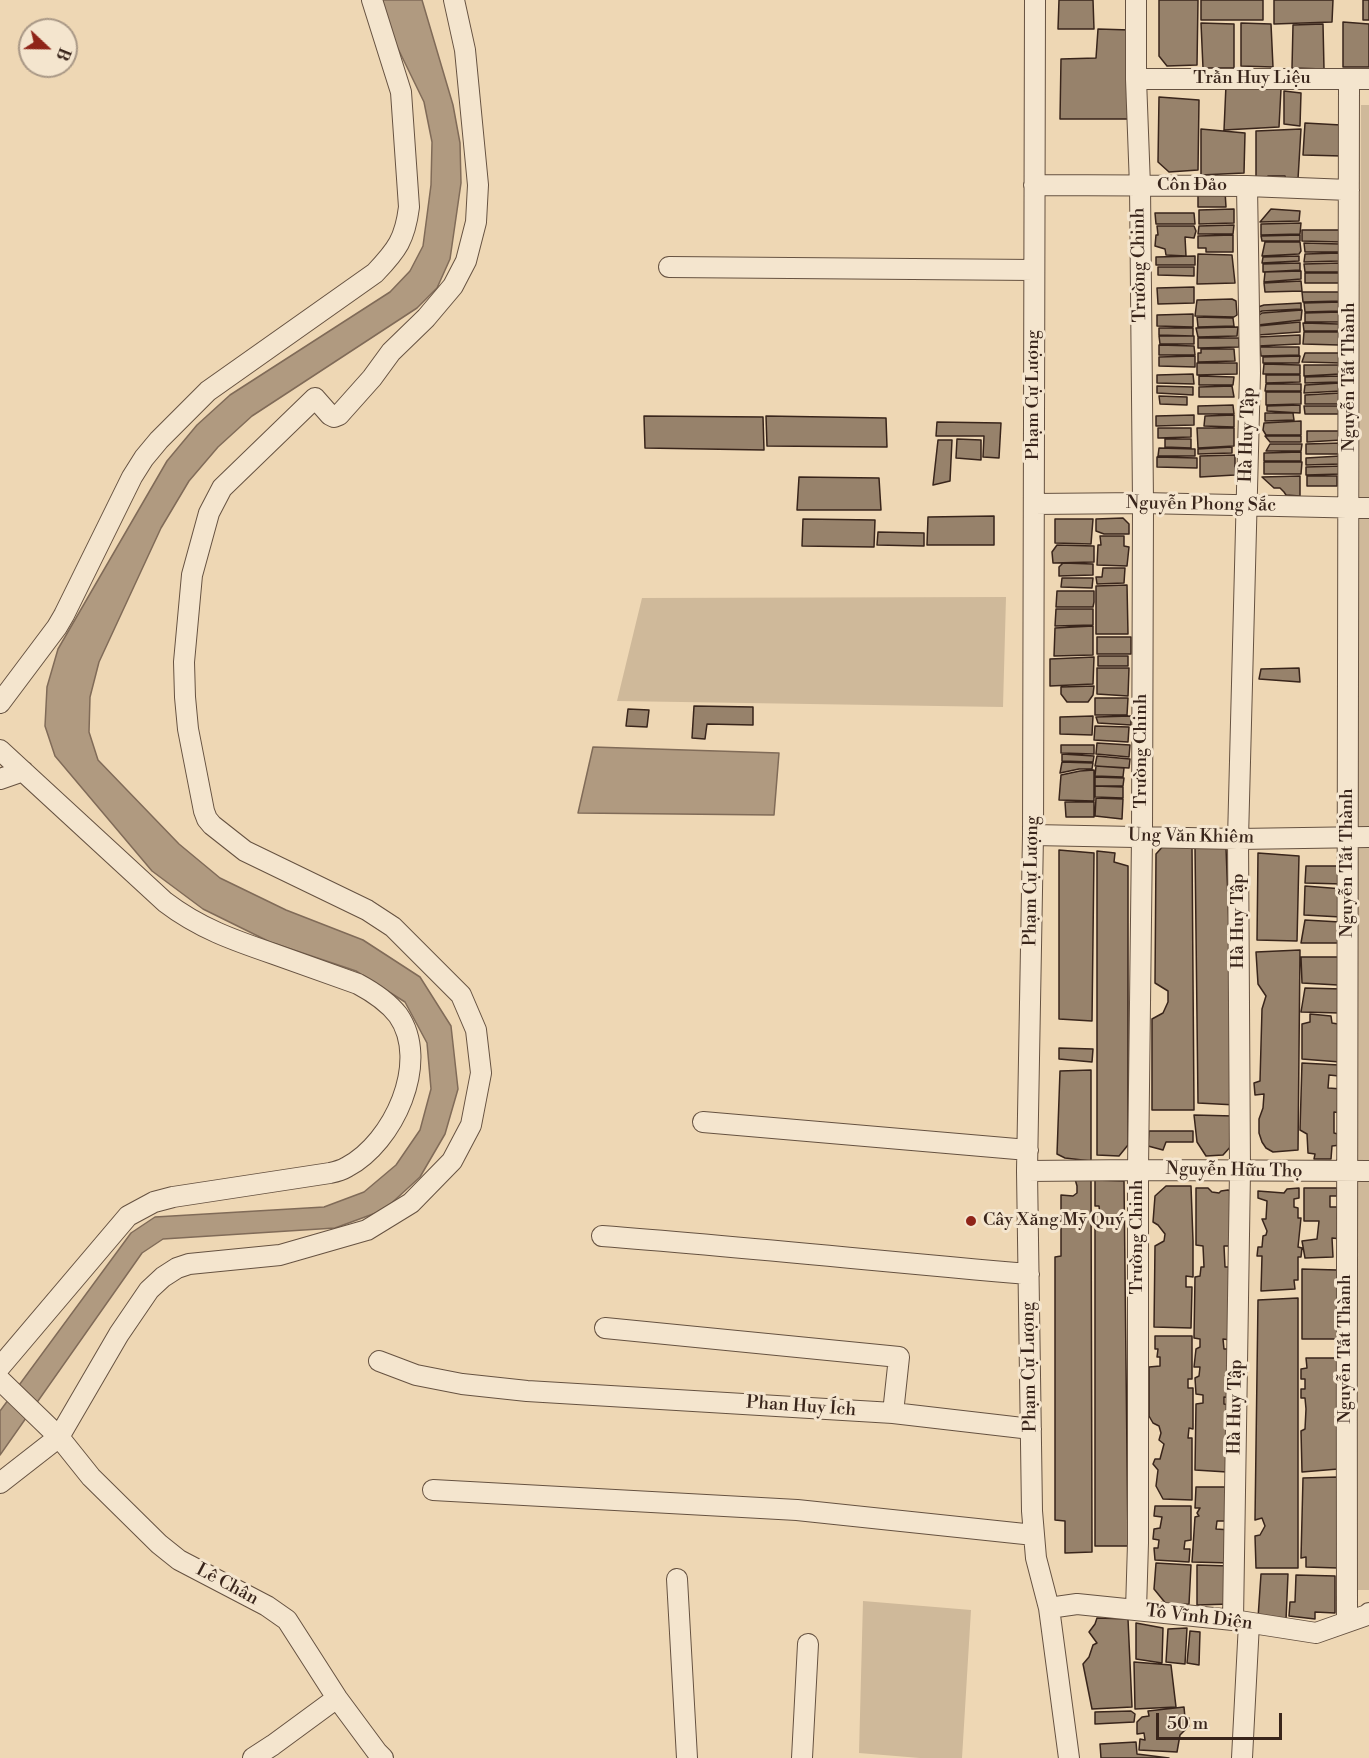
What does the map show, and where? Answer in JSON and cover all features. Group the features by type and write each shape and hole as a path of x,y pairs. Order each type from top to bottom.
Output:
{"street":[{"path":"0,703 57,627 132,477 159,440 208,391 375,273 390,258 401,242 407,226 409,207 401,92 372,0"},
{"path":"0,1483 55,1433 149,1290 163,1277 189,1264 280,1255 367,1230 411,1203 452,1161 471,1125 482,1074 476,1030 461,995 393,927 367,910 245,851 212,825 204,811 184,697 184,662 192,575 209,513 222,488 315,398 330,415 334,417 339,415 372,378 391,352 426,318 453,286 466,261 476,222 478,185 465,50 454,0"},
{"name":"Phạm Cự Lượng","path":"1035,0 1033,835 1027,1171 1032,1511 1036,1558 1049,1608 1069,1758"},
{"name":"Trường Chinh","path":"1136,0 1143,503 1136,1610"},
{"name":"Trần Huy Liệu","path":"1136,79 1359,79"},
{"name":"Nguyễn Tất Thành","path":"1347,1622 1348,839 1360,508 1349,190 1359,79"},
{"name":"Côn Đảo","path":"1034,185 1247,186 1349,190"},
{"name":"Hà Huy Tập","path":"1242,1758 1238,839 1250,372 1247,186"},
{"path":"669,267 1034,270"},
{"name":"Nguyễn Phong Sắc","path":"1034,504 1143,503 1360,508"},
{"path":"0,750 182,915 227,938 358,984 377,995 398,1016 406,1031 411,1069 402,1102 391,1125 369,1151 347,1168 330,1173 173,1197 154,1202 128,1216 2,1377"},
{"path":"0,779 23,771"},
{"path":"1348,839 1369,823"},
{"name":"Ung Văn Khiêm","path":"1033,835 1238,839 1369,837"},
{"name":"Ung Văn Khiêm","path":"1348,839 1369,850"},
{"path":"703,1122 1028,1150"},
{"name":"Nguyễn Hữu Thọ","path":"1027,1171 1369,1172"},
{"path":"602,1236 1029,1274"},
{"path":"606,1328 899,1357 893,1413"},
{"name":"Phan Huy Ích","path":"379,1361 416,1375 462,1384 893,1413 1031,1429"},
{"name":"Lê Chân","path":"2,1377 55,1433 91,1478 159,1544 179,1560 267,1606 287,1620 337,1698 383,1758"},
{"path":"433,1490 797,1510 1034,1535"},
{"path":"677,1579 687,1758"},
{"name":"Tô Vĩnh Diện","path":"1049,1608 1077,1604 1241,1622 1317,1633 1347,1622"},
{"path":"1347,1622 1369,1613"},
{"path":"802,1758 808,1644"},
{"path":"253,1758 337,1698"}],"shaded area":[{"path":"379,0 422,0 453,105 460,143 461,183 450,259 437,288 417,308 252,416 218,447 189,481 161,528 99,662 90,697 89,732 98,760 179,844 220,878 286,910 363,940 420,977 451,1026 458,1089 445,1134 420,1177 384,1210 335,1228 163,1239 142,1253 0,1455 0,1411 131,1233 155,1217 324,1207 364,1192 396,1165 420,1130 431,1089 427,1043 405,1002 356,971 270,942 203,909 152,871 55,756 45,726 47,687 58,649 167,461 197,425 230,395 390,292 410,271 423,246 431,185 432,142 424,102 386,24"},
{"path":"1361,105 1369,105 1369,1590 1355,1590"},
{"path":"1006,597 1003,707 617,701 642,598"},
{"path":"593,747 779,753 774,815 578,813"},
{"path":"863,1601 971,1610 962,1758 920,1758 859,1753"}],"building":[{"path":"1059,0 1093,0 1094,29 1058,29"},
{"path":"1159,0 1198,0 1197,65 1167,66 1159,56"},
{"path":"1201,0 1263,0 1263,20 1201,20"},
{"path":"1274,0 1333,0 1332,22 1274,24"},
{"path":"1363,0 1369,0 1369,20 1363,20"},
{"path":"1343,22 1369,24 1369,67 1343,67"},
{"path":"1201,23 1234,24 1234,68 1203,68"},
{"path":"1241,23 1271,24 1273,67 1241,66"},
{"path":"1323,24 1324,69 1292,68 1293,25"},
{"path":"1098,29 1130,30 1131,119 1060,119 1061,59 1096,58"},
{"path":"1226,85 1281,89 1279,127 1224,130"},
{"path":"1284,91 1301,93 1300,126 1284,124"},
{"path":"1159,97 1199,100 1198,170 1169,172 1158,162"},
{"path":"1305,123 1341,125 1342,156 1303,155"},
{"path":"1201,129 1245,133 1244,173 1201,175"},
{"path":"1301,129 1298,179 1286,179 1285,176 1256,177 1256,131"},
{"path":"1198,191 1225,191 1226,207 1198,207"},
{"path":"1234,209 1234,223 1199,224 1199,210"},
{"path":"1271,209 1300,211 1299,221 1260,222"},
{"path":"1155,213 1194,213 1195,224 1156,224"},
{"path":"1301,223 1300,234 1261,235 1261,224"},
{"path":"1234,225 1233,234 1198,234 1199,226"},
{"path":"1157,226 1194,226 1196,231 1194,238 1185,237 1186,256 1166,255 1165,249 1155,246 1156,235 1158,235"},
{"path":"1302,230 1342,230 1341,242 1302,241"},
{"path":"1233,235 1233,252 1206,252 1206,248 1198,248 1198,236"},
{"path":"1300,235 1300,241 1262,241 1261,236"},
{"path":"1265,242 1300,242 1301,251 1299,254 1262,256"},
{"path":"1304,243 1340,244 1340,252 1305,252"},
{"path":"1339,253 1339,261 1304,262 1305,254"},
{"path":"1198,254 1232,255 1235,283 1197,284"},
{"path":"1195,256 1195,265 1156,265 1156,257"},
{"path":"1299,256 1299,261 1262,263 1263,257"},
{"path":"1300,263 1300,270 1263,272 1263,264"},
{"path":"1340,263 1340,272 1305,272 1304,264"},
{"path":"1158,267 1194,267 1194,276 1158,275"},
{"path":"1301,271 1301,279 1264,282 1265,272"},
{"path":"1305,273 1340,273 1340,283 1305,283"},
{"path":"1301,281 1302,291 1265,292 1264,283"},
{"path":"1194,287 1194,303 1158,304 1157,288"},
{"path":"1302,292 1341,292 1341,301 1303,302"},
{"path":"1232,299 1236,301 1237,315 1234,317 1195,316 1197,300"},
{"path":"1341,302 1340,311 1305,312 1304,303"},
{"path":"1301,303 1301,309 1258,313 1258,307 1264,305"},
{"path":"1302,310 1301,320 1258,325 1258,316 1262,313"},
{"path":"1340,312 1340,322 1305,322 1305,313"},
{"path":"1193,314 1193,327 1157,326 1157,315"},
{"path":"1197,317 1233,318 1234,326 1198,327"},
{"path":"1300,322 1300,332 1258,335 1258,326"},
{"path":"1303,323 1339,324 1340,331 1304,331"},
{"path":"1238,327 1237,336 1198,337 1196,328"},
{"path":"1159,328 1193,328 1193,336 1159,335"},
{"path":"1304,332 1339,332 1339,345 1303,344"},
{"path":"1300,335 1300,344 1258,346 1257,337"},
{"path":"1159,336 1194,336 1194,344 1160,344"},
{"path":"1198,338 1239,338 1239,347 1198,348"},
{"path":"1159,345 1194,346 1195,355 1159,355"},
{"path":"1260,347 1299,347 1299,355 1261,356"},
{"path":"1201,349 1234,349 1235,361 1198,362 1198,353 1201,353"},
{"path":"1305,353 1341,353 1341,363 1302,362"},
{"path":"1195,356 1195,367 1159,366 1159,357"},
{"path":"1300,356 1299,363 1263,363 1263,357"},
{"path":"1197,363 1237,363 1237,374 1197,375"},
{"path":"1264,364 1300,365 1300,374 1263,374"},
{"path":"1304,365 1341,365 1340,374 1304,376"},
{"path":"1193,374 1194,384 1157,383 1157,375"},
{"path":"1266,375 1300,375 1300,382 1266,383"},
{"path":"1199,376 1234,377 1233,385 1199,385"},
{"path":"1339,376 1339,382 1305,383 1305,377"},
{"path":"1340,383 1341,391 1304,393 1305,385"},
{"path":"1266,384 1301,384 1301,391 1265,391"},
{"path":"1157,386 1193,387 1193,395 1157,393"},
{"path":"1232,386 1234,397 1199,397 1199,387"},
{"path":"1266,392 1301,392 1301,404 1266,405"},
{"path":"1340,393 1342,404 1305,404 1305,395"},
{"path":"1159,396 1187,397 1187,405 1160,404"},
{"path":"1233,405 1234,414 1198,414 1198,406"},
{"path":"1300,405 1300,413 1267,411 1267,406"},
{"path":"1304,406 1340,406 1341,414 1305,414"},
{"path":"1265,413 1293,413 1294,420 1265,421"},
{"path":"1194,415 1194,425 1156,426 1156,416"},
{"path":"1234,415 1234,427 1204,426 1205,416"},
{"path":"644,416 763,417 764,450 645,448"},
{"path":"766,416 886,418 887,447 767,446"},
{"path":"1301,421 1301,435 1266,435 1263,430 1264,423"},
{"path":"937,422 1001,423 999,458 983,457 984,436 936,436"},
{"path":"1158,428 1191,428 1191,437 1158,438"},
{"path":"1197,428 1234,428 1234,446 1198,448"},
{"path":"1307,431 1342,431 1342,440 1307,442"},
{"path":"1265,436 1301,436 1301,442 1270,442"},
{"path":"957,439 981,440 981,460 956,458"},
{"path":"1165,439 1191,439 1191,448 1165,447"},
{"path":"938,440 952,440 950,481 933,485"},
{"path":"1342,443 1341,454 1306,454 1306,444"},
{"path":"1270,444 1302,444 1301,451 1266,451"},
{"path":"1232,447 1232,453 1198,454 1198,449"},
{"path":"1159,448 1195,449 1195,456 1158,456"},
{"path":"1301,452 1301,461 1264,461 1264,453"},
{"path":"1235,455 1235,475 1200,477 1200,456"},
{"path":"1340,456 1341,464 1306,465 1306,458"},
{"path":"1157,457 1197,458 1197,468 1157,467"},
{"path":"1264,462 1302,462 1301,474 1264,474"},
{"path":"1342,466 1342,474 1306,475 1306,467"},
{"path":"1300,476 1300,496 1286,495 1280,488 1274,488 1262,477"},
{"path":"1307,476 1337,476 1337,486 1307,486"},
{"path":"799,477 879,478 881,510 797,510"},
{"path":"994,516 994,545 927,545 928,517"},
{"path":"1123,518 1129,524 1129,534 1104,534 1096,531 1096,519"},
{"path":"803,519 875,520 874,547 802,546"},
{"path":"1055,519 1093,519 1091,544 1055,543"},
{"path":"878,532 924,533 924,546 877,545"},
{"path":"1100,536 1124,536 1124,546 1129,547 1127,566 1097,565 1098,545 1101,545"},
{"path":"1057,545 1094,546 1094,562 1053,563 1052,552"},
{"path":"1063,563 1093,564 1093,575 1059,576 1059,567"},
{"path":"1103,568 1125,568 1124,583 1097,584 1096,577 1102,577"},
{"path":"1062,578 1093,578 1092,588 1061,587"},
{"path":"1127,585 1128,634 1096,634 1096,586"},
{"path":"1057,591 1094,591 1093,607 1056,607"},
{"path":"1056,609 1093,609 1093,625 1055,626"},
{"path":"1093,626 1093,655 1054,656 1055,628"},
{"path":"1097,637 1131,637 1131,654 1097,654"},
{"path":"1098,656 1128,656 1128,666 1098,666"},
{"path":"1094,657 1093,684 1050,686 1050,659"},
{"path":"1097,668 1129,668 1128,696 1097,694"},
{"path":"1299,668 1300,682 1259,679 1261,669"},
{"path":"1094,686 1093,695 1088,702 1067,702 1061,694 1061,687"},
{"path":"1095,698 1128,698 1127,715 1095,715"},
{"path":"694,706 753,707 753,725 707,724 705,739 692,738"},
{"path":"628,709 649,710 647,727 626,726"},
{"path":"1093,716 1092,735 1060,734 1060,717"},
{"path":"1131,716 1131,725 1098,723 1096,717"},
{"path":"1095,726 1129,727 1128,742 1094,740"},
{"path":"1097,743 1130,745 1129,757 1096,754"},
{"path":"1061,745 1094,745 1094,754 1061,753"},
{"path":"1062,754 1094,756 1093,762 1062,761"},
{"path":"1097,756 1130,759 1129,768 1095,766"},
{"path":"1062,762 1093,763 1092,769 1060,773"},
{"path":"1096,766 1124,768 1123,777 1095,776"},
{"path":"1094,770 1094,801 1059,800 1061,775"},
{"path":"1095,777 1124,778 1123,786 1095,786"},
{"path":"1095,786 1123,787 1123,798 1095,797"},
{"path":"1096,798 1123,799 1122,819 1095,816"},
{"path":"1065,802 1094,802 1094,817 1066,817"},
{"path":"1165,844 1192,847 1194,1110 1152,1110 1152,1019 1163,1013 1168,1002 1168,991 1155,983 1156,854"},
{"path":"1195,847 1226,848 1236,1105 1198,1103"},
{"path":"1059,850 1094,853 1092,1021 1059,1019"},
{"path":"1097,851 1115,853 1114,862 1128,866 1128,1145 1119,1156 1097,1155"},
{"path":"1258,853 1299,856 1297,941 1257,940"},
{"path":"1306,866 1343,866 1343,884 1305,883"},
{"path":"1305,886 1343,889 1341,917 1304,915"},
{"path":"1305,920 1340,922 1341,943 1301,943"},
{"path":"1300,950 1298,1150 1273,1152 1266,1148 1259,1133 1264,1094 1255,1095 1254,1083 1260,1081 1262,1009 1266,996 1258,984 1256,952"},
{"path":"1301,957 1343,957 1338,985 1302,983"},
{"path":"1305,988 1342,989 1340,1013 1301,1012"},
{"path":"1310,1014 1331,1016 1332,1023 1338,1024 1340,1062 1302,1059 1302,1024 1310,1022"},
{"path":"1059,1048 1093,1049 1092,1062 1059,1059"},
{"path":"1302,1063 1339,1065 1339,1076 1329,1075 1328,1088 1342,1089 1341,1113 1334,1112 1334,1133 1342,1135 1341,1145 1332,1146 1331,1159 1314,1159 1315,1154 1308,1153 1307,1134 1300,1130"},
{"path":"1091,1070 1091,1161 1065,1158 1057,1154 1060,1071"},
{"path":"1194,1115 1233,1116 1232,1145 1223,1155 1206,1156 1197,1142"},
{"path":"1149,1131 1193,1131 1193,1142 1166,1142 1163,1150 1148,1146"},
{"path":"1075,1179 1091,1180 1092,1552 1065,1553 1065,1521 1055,1520 1055,1257 1061,1256 1061,1195 1073,1196 1077,1193"},
{"path":"1095,1180 1124,1181 1128,1546 1095,1546 1095,1217 1100,1216 1099,1206 1095,1206"},
{"path":"1166,1186 1191,1186 1193,1277 1186,1276 1186,1287 1192,1287 1191,1328 1154,1327 1155,1246 1164,1241 1165,1234 1153,1222 1155,1196"},
{"path":"1196,1188 1208,1188 1212,1192 1219,1193 1228,1190 1232,1192 1230,1246 1224,1246 1225,1267 1234,1267 1231,1340 1223,1339 1224,1349 1228,1349 1232,1398 1224,1397 1224,1404 1234,1406 1227,1472 1195,1470 1196,1404 1203,1403 1203,1395 1196,1394 1195,1378 1199,1376 1200,1367 1194,1367 1196,1349 1200,1347 1200,1339 1194,1338 1195,1277 1200,1276 1201,1267 1204,1267 1203,1246 1196,1245"},
{"path":"1299,1188 1299,1198 1294,1199 1294,1207 1298,1208 1298,1218 1301,1218 1298,1247 1302,1248 1301,1257 1298,1257 1298,1280 1294,1280 1295,1289 1261,1291 1262,1256 1257,1256 1258,1247 1262,1247 1263,1236 1267,1231 1262,1219 1266,1219 1267,1201 1258,1198 1258,1191 1284,1193 1287,1189"},
{"path":"1304,1188 1337,1188 1337,1196 1330,1196 1330,1207 1338,1207 1337,1219 1342,1219 1342,1239 1332,1238 1333,1257 1305,1258 1302,1241 1317,1239 1319,1221 1304,1221"},
{"path":"1302,1269 1337,1270 1339,1339 1302,1339"},
{"path":"1298,1298 1298,1568 1256,1568 1255,1536 1260,1535 1265,1526 1262,1518 1255,1520 1258,1300"},
{"path":"1155,1336 1192,1336 1192,1379 1188,1379 1188,1388 1193,1388 1193,1429 1189,1428 1188,1438 1192,1438 1192,1500 1163,1499 1156,1486 1158,1470 1153,1464 1155,1459 1160,1459 1164,1444 1159,1440 1161,1433 1159,1426 1153,1423 1149,1416 1149,1367 1160,1366 1160,1357 1157,1357 1158,1349 1155,1349"},
{"path":"1306,1358 1338,1358 1341,1399 1337,1399 1338,1469 1302,1472 1301,1431 1305,1429 1306,1409 1305,1398 1301,1398 1301,1389 1305,1389 1305,1379 1301,1379 1301,1369 1307,1368"},
{"path":"1338,1477 1343,1541 1337,1541 1337,1548 1341,1556 1337,1556 1338,1568 1306,1567 1306,1557 1301,1558 1303,1478"},
{"path":"1196,1487 1230,1487 1230,1521 1217,1521 1216,1529 1231,1530 1231,1563 1192,1562 1195,1517 1199,1516 1197,1513 1200,1508 1195,1508"},
{"path":"1155,1506 1191,1506 1191,1540 1185,1541 1184,1549 1190,1549 1189,1562 1155,1560 1154,1548 1158,1548 1159,1540 1153,1539 1154,1529 1160,1528 1162,1517 1154,1516"},
{"path":"1156,1563 1191,1565 1189,1604 1167,1605 1154,1589"},
{"path":"1197,1565 1230,1566 1230,1604 1197,1605"},
{"path":"1261,1574 1288,1574 1286,1620 1258,1618"},
{"path":"1296,1575 1335,1576 1335,1613 1315,1612 1315,1619 1289,1616 1290,1602 1295,1602"},
{"path":"1097,1618 1128,1619 1132,1707 1092,1709 1083,1664 1089,1657 1093,1645 1097,1643 1089,1632"},
{"path":"1136,1623 1163,1628 1162,1663 1136,1659"},
{"path":"1187,1628 1185,1664 1166,1662 1168,1629"},
{"path":"1190,1631 1200,1632 1199,1665 1187,1663"},
{"path":"1134,1662 1171,1665 1176,1707 1135,1709"},
{"path":"1184,1707 1185,1718 1189,1718 1189,1726 1180,1735 1177,1752 1139,1750 1140,1739 1145,1740 1144,1733 1137,1734 1137,1722 1142,1717 1149,1716 1148,1711"},
{"path":"1131,1711 1135,1714 1134,1722 1095,1724 1095,1712"},
{"path":"1136,1742 1137,1754 1169,1758 1101,1758 1100,1744"}],"place":[{"name":"Cây Xăng Mỹ Quý","path":"971,1221"}]}
